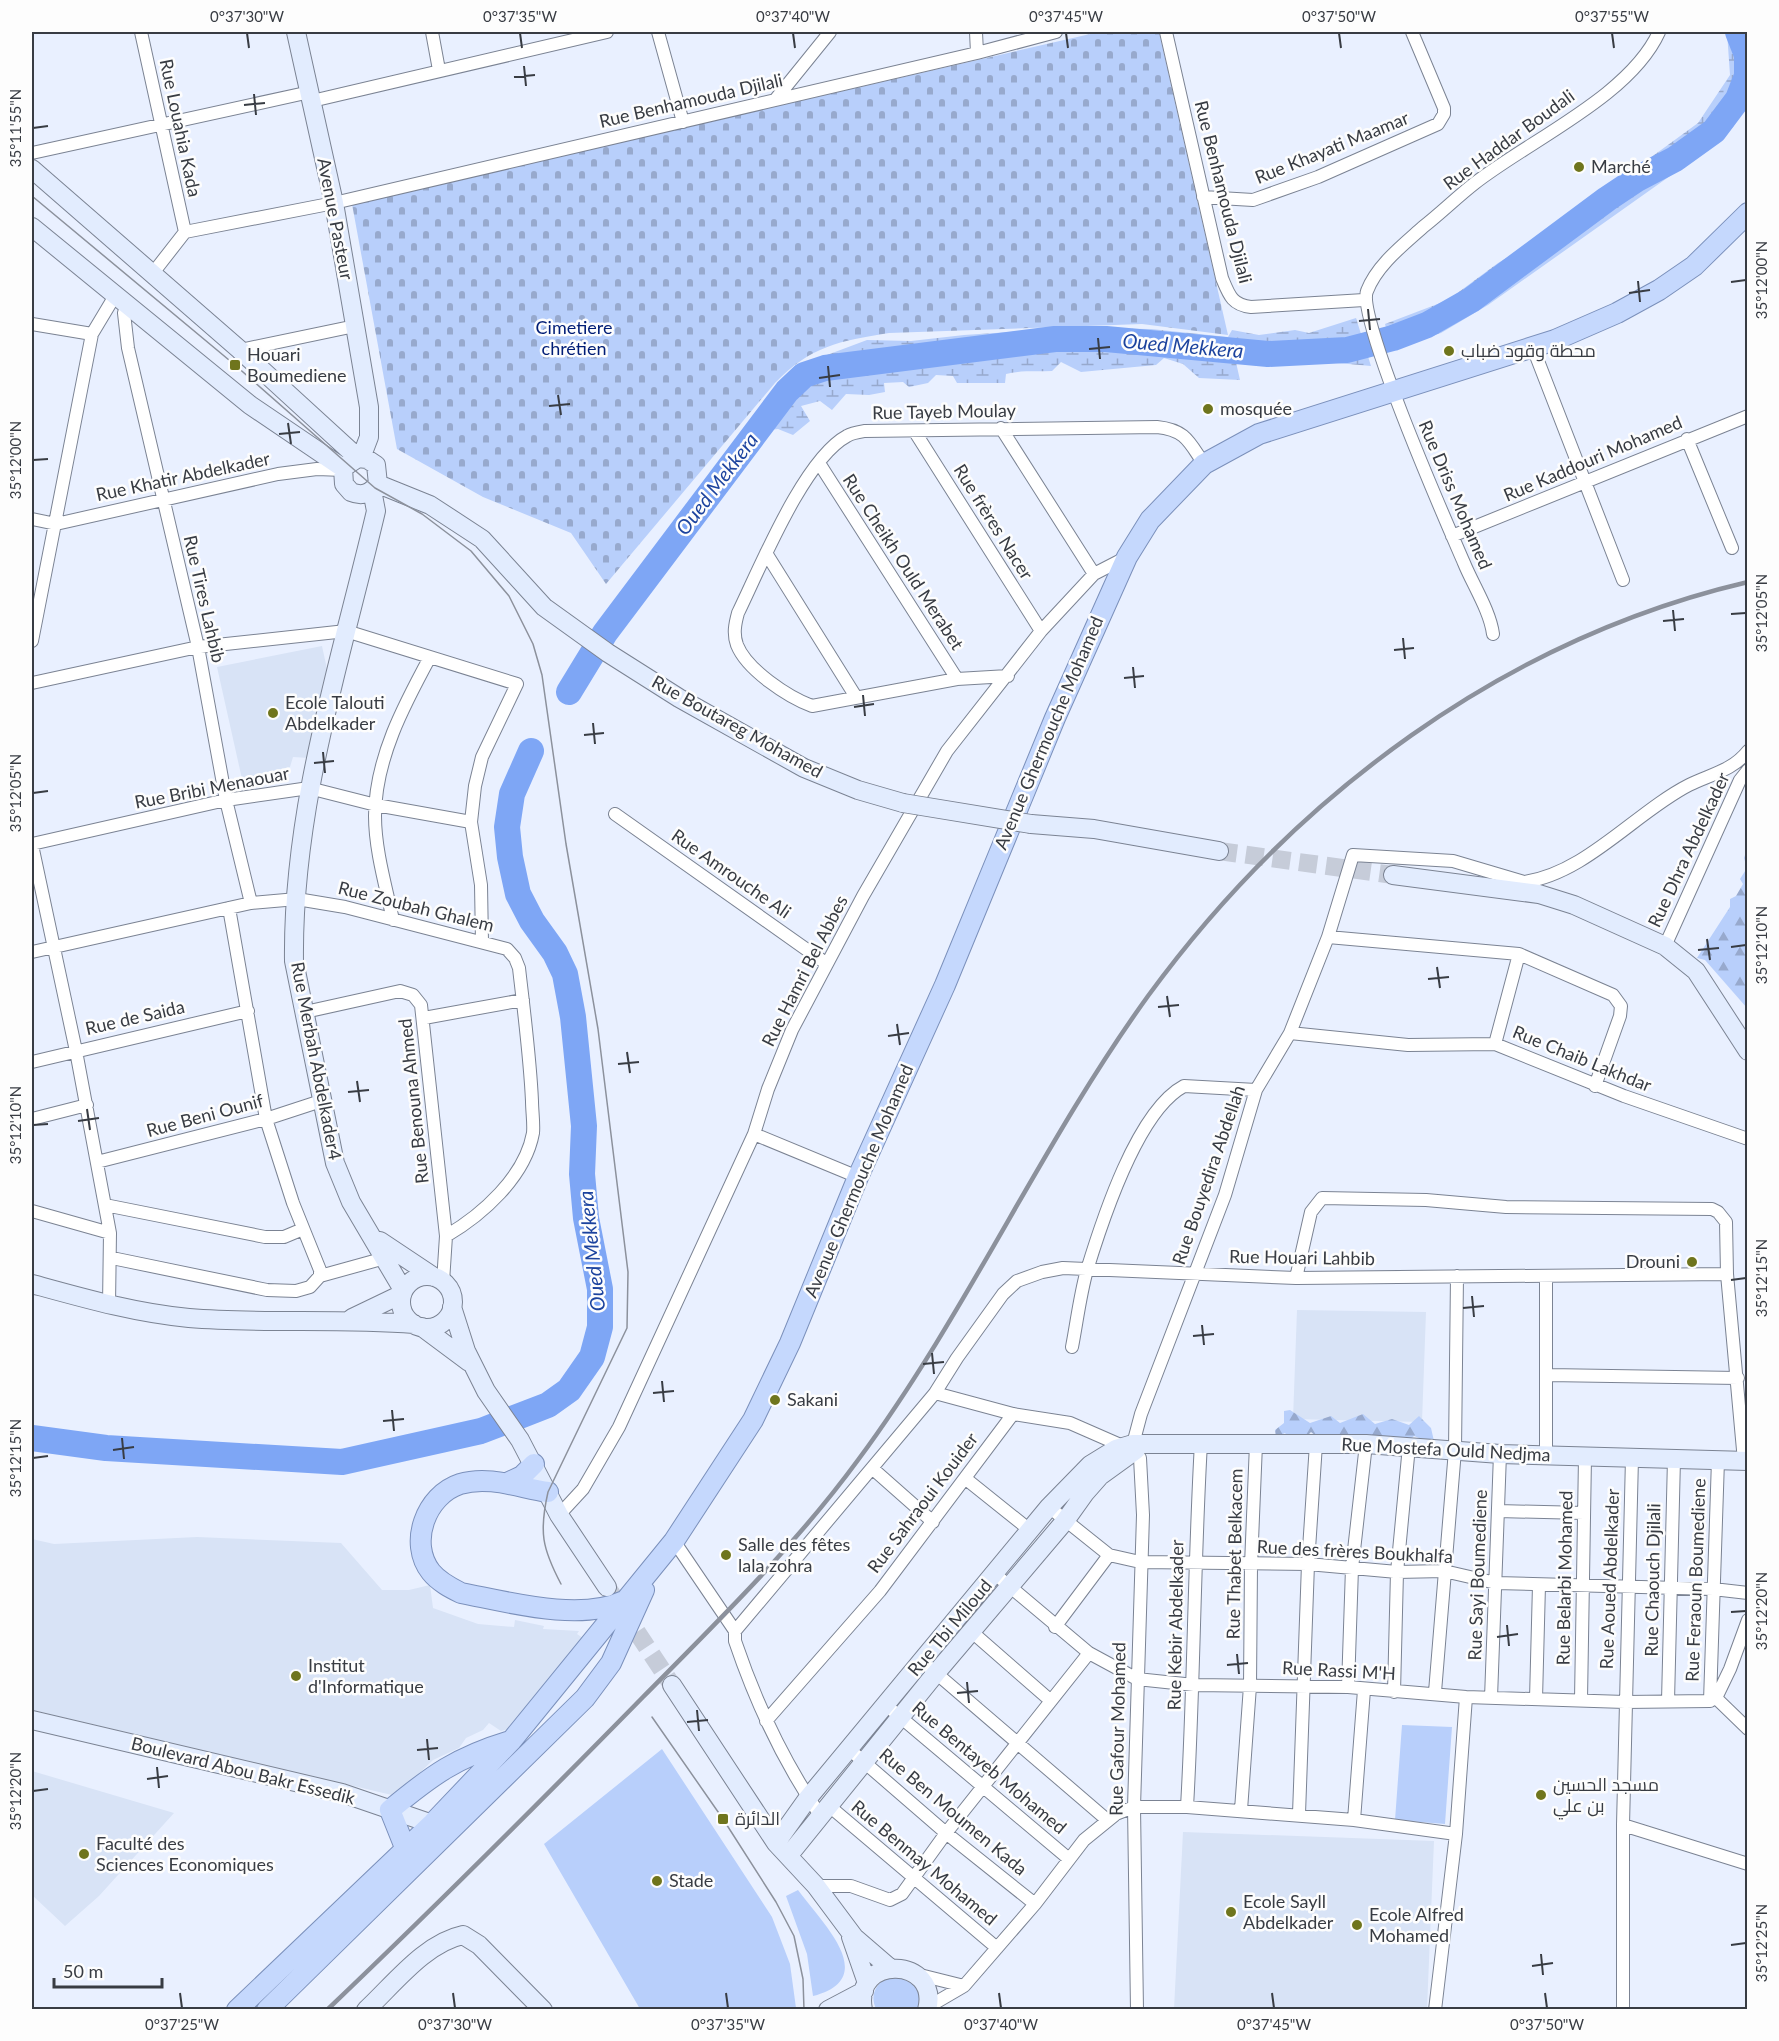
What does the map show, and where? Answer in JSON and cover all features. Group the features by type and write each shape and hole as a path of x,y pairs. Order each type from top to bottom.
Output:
{"main road":[{"name":"Avenue Pasteur","path":"296,32 334,203 369,407 377,432 378,453 363,473"},
{"path":"32,169 240,350 363,473"},
{"name":"Avenue Ghermouche Mohamed","path":"656,1563 674,1541 753,1420 765,1396 790,1343 858,1177 945,985 1055,718 1126,557 1150,520 1181,485 1204,464 1259,434 1393,390 1533,348 1617,313 1659,290 1694,266 1748,213"},
{"path":"32,227 250,405 363,473"},
{"name":"Rue Boutareg Mohamed","path":"363,473 430,505 482,539 535,597 556,616 609,653 680,698 804,768 858,790 903,803 1031,824 1094,829 1219,851"},
{"name":"Rue Merbah Abdelkader4","path":"363,473 372,528 309,788 297,900 294,961 321,1101 344,1188 403,1292"},
{"path":"1393,875 1539,894 1574,905 1665,946 1696,971 1748,1051"},
{"path":"372,1234 402,1258 439,1279 452,1293 452,1307 472,1365 486,1391 534,1464 559,1515 607,1587"},
{"path":"348,1320 403,1292 417,1278 439,1279"},
{"path":"32,1284 109,1305 187,1317 241,1321 348,1320 418,1326 438,1325 445,1321 452,1307"},
{"path":"403,1292 402,1311 418,1326 472,1365"},
{"name":"Rue Mostefa Ould Nedjma","path":"1134,1446 1201,1443 1366,1444 1500,1454 1746,1461"},
{"path":"782,1849 824,1810 901,1719 936,1673 1010,1588 1100,1476 1134,1446"},
{"name":"Rue Tbi Miloud","path":"782,1849 808,1798 1049,1507 1090,1465 1134,1446"},
{"path":"507,1484 522,1476 534,1464"},
{"path":"548,1492 507,1484 461,1484 435,1500 426,1513 422,1536 426,1564 437,1579 461,1593 576,1611 599,1611 627,1600"},
{"path":"237,2010 433,1823 512,1740 656,1563"},
{"path":"267,2010 553,1731 604,1674 656,1563"},
{"path":"517,1766 524,1750 597,1662 604,1642 601,1628 576,1611"},
{"path":"672,1685 782,1849 816,1886 846,1928 859,1955 865,1995"},
{"name":"Boulevard Abou Bakr Essedik","path":"32,1720 342,1793 452,1831"},
{"path":"405,1850 390,1810 419,1786 462,1757 512,1740"},
{"path":"846,1928 890,1968"},
{"path":"366,2010 420,1959 445,1940 463,1935 479,1946 541,2009"},
{"path":"828,2010 865,1995 877,1973 890,1968 907,1969 915,1973 927,1990 927,2008"}],"street":[{"name":"Rue Louahia Kada","path":"141,32 184,232"},
{"path":"432,32 439,70"},
{"path":"32,153 161,123 311,97 607,32"},
{"path":"658,32 682,122"},
{"path":"775,100 830,32"},
{"path":"976,32 977,53"},
{"name":"Rue Benhamouda Djilali","path":"184,232 334,203 977,53 1056,32"},
{"name":"Rue Benhamouda Djilali","path":"1166,32 1222,278 1231,299 1238,305 1365,305"},
{"name":"Rue Khayati Maamar","path":"1203,197 1253,200 1318,177 1438,124 1444,114 1444,108 1412,32"},
{"name":"Rue Haddar Boudali","path":"1365,305 1375,276 1400,248 1476,183 1606,93 1634,70 1653,45 1659,32"},
{"path":"153,273 184,232"},
{"path":"32,641 56,524 70,434 92,334 121,299"},
{"name":"Rue Tires Lahbib","path":"121,299 128,348 161,499 198,647 226,800 251,903"},
{"name":"Rue Driss Mohamed","path":"1365,305 1393,390 1493,634"},
{"path":"32,324 92,334"},
{"path":"240,350 355,326"},
{"path":"1533,348 1583,483 1623,580"},
{"name":"Rue Kaddouri Mohamed","path":"1452,536 1748,416"},
{"path":"1000,428 1094,574"},
{"name":"Rue Tayeb Moulay","path":"1008,676 957,679 812,705 796,700 749,662 738,646 734,628 738,613 792,501 830,450 847,436 865,431 915,432 1000,428 1175,429 1184,434 1204,464"},
{"name":"Rue frères Nacer","path":"915,432 1041,631"},
{"path":"1687,439 1732,548"},
{"name":"Rue Cheikh Ould Merabet","path":"819,463 957,679"},
{"name":"Rue Khatir Abdelkader","path":"32,519 56,524 278,474 317,469 363,473"},
{"path":"766,554 856,697"},
{"name":"Rue Hamri Bel Abbes","path":"559,1515 583,1489 602,1458 689,1280 754,1134 768,1089 792,1030 936,769 1041,631 1094,574 1126,557"},
{"path":"32,683 198,647 346,631 517,684 482,756 471,822 481,885 482,942"},
{"path":"393,920 379,849 376,805 398,717 430,657"},
{"path":"1739,770 1748,751"},
{"name":"Rue Bouyedira Abdellah","path":"1134,1446 1142,1414 1225,1195 1256,1090 1290,1033 1328,938 1353,855 1453,861 1524,882 1548,876 1587,854 1689,785 1739,770"},
{"name":"Rue Dhra Abdelkader","path":"1665,946 1739,770"},
{"name":"Rue Bribi Menaouar","path":"32,845 226,800 309,788 376,805 471,822"},
{"name":"Rue Amrouche Ali","path":"615,814 827,964"},
{"path":"32,845 87,1105 110,1233 112,1258 109,1305"},
{"name":"Rue Zoubah Ghalem","path":"32,952 251,903 297,900 345,907 507,949 515,958 523,1000 531,1076 533,1133 524,1157 500,1191 483,1211 446,1236"},
{"path":"229,908 266,1119 303,1229 320,1270 320,1276"},
{"path":"1328,938 1519,954 1619,1000 1620,1016 1595,1086"},
{"path":"1495,1044 1519,954"},
{"name":"Rue Benouna Ahmed","path":"305,1012 400,991 418,1000 424,1018 446,1236 439,1279"},
{"path":"424,1018 523,1000"},
{"name":"Rue de Saida","path":"32,1062 248,1011"},
{"name":"Rue Chaib Lakhdar","path":"1290,1033 1408,1045 1495,1044 1595,1086 1748,1139"},
{"path":"1072,1347 1087,1271 1118,1180 1139,1140 1168,1096 1184,1086 1256,1090"},
{"name":"Rue Beni Ounif","path":"97,1162 266,1119 321,1101"},
{"path":"32,1119 87,1105"},
{"path":"754,1134 858,1177"},
{"path":"1296,1278 1311,1212 1318,1200 1324,1198 1426,1200 1506,1207 1712,1209 1718,1212 1726,1222 1727,1275 1746,1461"},
{"path":"105,1205 265,1237 284,1237 303,1229"},
{"path":"32,1211 110,1233"},
{"path":"112,1258 267,1290 296,1291 310,1287 320,1276 385,1258"},
{"name":"Rue Houari Lahbib","path":"735,1631 935,1393 992,1308 1017,1281 1063,1268 1087,1271 1296,1278 1727,1275"},
{"path":"1435,1692 1455,1450 1457,1276"},
{"path":"1545,1277 1548,1376 1546,1455"},
{"path":"1548,1376 1738,1378"},
{"path":"935,1393 1012,1414 1070,1423 1134,1446"},
{"name":"Rue Sahraoui Kouider","path":"766,1721 880,1591 966,1479 1012,1414"},
{"name":"Rue Kebir Abdelkader","path":"1187,1807 1194,1685 1194,1563 1201,1443"},
{"name":"Rue Thabet Belkacem","path":"1241,1810 1250,1686 1251,1566 1256,1444"},
{"path":"1299,1814 1308,1564 1316,1444"},
{"path":"1347,1688 1352,1568 1366,1444"},
{"name":"Rue Gafour Mohamed","path":"1134,1446 1140,1458 1142,1470 1134,1807 1137,2010"},
{"path":"1394,1692 1397,1572 1409,1446"},
{"name":"Rue Sayi Boumediene","path":"1491,1698 1500,1454"},
{"name":"Rue Belarbi Mohamed","path":"1581,1701 1585,1457"},
{"name":"Rue Aoued Abdelkader","path":"1623,2010 1625,1702 1632,1458"},
{"name":"Rue Chaouch Djilali","path":"1668,1701 1674,1459"},
{"name":"Rue Feraoun Boumediene","path":"1713,1699 1713,1589 1718,1460"},
{"path":"873,1469 933,1522"},
{"path":"966,1479 1031,1531"},
{"name":"Rue des frères Boukhalfa","path":"1049,1507 1109,1555 1140,1562 1251,1566 1308,1564 1397,1572 1444,1571 1496,1583 1713,1589 1748,1593"},
{"path":"1498,1511 1584,1513"},
{"path":"674,1541 735,1631"},
{"path":"1055,1627 1109,1555"},
{"name":"Rue Rassi M'H","path":"995,1574 1055,1627 1089,1653 1137,1679 1194,1685 1305,1685 1394,1692 1435,1692 1491,1698 1625,1702 1713,1699"},
{"path":"1536,1699 1539,1584"},
{"path":"1748,1620 1730,1669 1713,1699 1748,1729"},
{"name":"Rue Benmay Mohamed","path":"735,1631 738,1651 766,1721 808,1798 915,1876 997,1948"},
{"path":"972,1632 1051,1701"},
{"path":"816,1886 850,1886 890,1900 902,1894 946,1833 984,1789 1089,1653"},
{"path":"922,1661 1106,1819"},
{"path":"1354,1820 1364,1690"},
{"path":"1435,2010 1456,1834 1466,1697"},
{"name":"Rue Bentayeb Mohamed","path":"885,1705 1069,1858"},
{"name":"Rue Ben Moumen Kada","path":"849,1749 946,1833 1035,1904"},
{"path":"927,2008 964,1986 1035,1904 1069,1858 1106,1819 1134,1807 1187,1807 1299,1814 1456,1834"},
{"path":"1623,1825 1748,1864"},
{"path":"915,1973 964,1986"}],"shaded area":[{"name":"Ecole Talouti Abdelkader","path":"322,646 327,669 309,758 293,757 290,767 242,779 217,667"},
{"path":"1297,1310 1426,1312 1422,1422 1293,1419"},
{"name":"Institut d'Informatique","path":"197,1537 341,1543 382,1590 409,1590 430,1585 433,1608 478,1624 514,1627 515,1620 544,1626 543,1629 579,1631 577,1634 589,1642 517,1727 501,1731 489,1723 483,1730 466,1738 459,1748 433,1760 396,1796 32,1710 32,1539 54,1544"},
{"name":"Faculté des Sciences Economiques","path":"32,1771 174,1813 99,1896 65,1926 32,1895"},
{"path":"1183,1832 1434,1841 1427,2009 1174,2009"}],"green space":[{"name":"Cimetiere chrétien","path":"1099,32 1159,32 1228,335 1142,324 889,333 827,347 801,361 775,383 606,584 571,533 483,497 397,449 352,204"},
{"path":"1727,32 1747,32 1748,92 1745,93 1747,103 1733,127 1718,142 1488,305 1441,333 1395,349 1393,342 1403,338 1388,335 1385,324 1448,300 1498,263 1539,239 1698,123 1730,75","holes":["1710,130 1691,157 1675,159 1656,179 1630,182 1604,205 1589,225 1530,260 1507,282 1461,312 1447,314 1445,324 1407,337 1410,328 1431,320 1441,323 1446,310 1494,289 1504,282 1525,258 1581,226 1620,185 1628,181 1653,176 1671,154 1687,157 1695,136"]},
{"path":"1356,318 1371,366 1303,360 1281,362 1235,358 1240,380 1199,378 1183,364 1164,358 1156,365 1081,372 1061,362 1052,371 1006,374 1005,383 957,383 953,376 936,375 928,383 909,387 903,382 884,383 885,392 869,395 846,394 832,410 820,401 801,406 810,421 793,435 778,429 747,433 803,364 867,340 911,341 1073,328 1151,329 1228,337 1232,330 1259,335 1295,330 1309,333"},
{"path":"1748,849 1747,1008 1705,960 1697,958 1730,907 1730,899 1736,896 1743,884 1740,879 1747,868 1744,858"},
{"path":"1290,1410 1310,1423 1331,1416 1340,1423 1363,1414 1375,1424 1392,1419 1409,1425 1419,1416 1431,1428 1434,1441 1421,1444 1419,1438 1414,1436 1405,1444 1321,1440 1311,1432 1305,1438 1290,1439 1285,1433 1276,1437 1275,1430 1284,1423 1284,1411"},
{"path":"1402,1725 1452,1727 1445,1824 1395,1820"},
{"name":"Stade","path":"662,1749 772,1917 790,1964 796,2008 640,2009 544,1844"},
{"path":"798,1890 831,1933 840,1948 845,1963 843,1976 833,1988 813,1996 807,1954 786,1896"},
{"path":"886,1977 908,1977 921,1995 918,2009 876,2009 873,2000 875,1991"}],"waterway":[{"name":"Oued Mekkera","path":"569,692 605,633 787,391 804,375 825,368 1055,339 1106,339 1268,354 1347,350 1393,338 1427,325 1471,300 1607,199 1637,179 1675,159 1714,131 1738,99 1747,76 1747,55 1738,32"},
{"name":"Oued Mekkera","path":"32,1438 106,1448 342,1462 481,1431 548,1405 569,1390 592,1357 600,1327 600,1289 586,1218 582,1174 584,1126 573,1017 565,974 555,953 532,921 518,894 510,857 507,827 512,794 531,751"}],"tunnel":[{"path":"1219,851 1393,875"},
{"path":"607,1587 672,1685"}],"tram line":[{"path":"32,196 235,365 375,488 422,514 471,551 509,596 533,644 542,675 566,844 598,1029 628,1272 627,1328 548,1492 543,1529 544,1540 561,1584"},
{"path":"652,1717 723,1819 776,1902 794,1936 803,1979 804,2010"}],"railway":[{"path":"327,2010 486,1855 699,1640 782,1553 834,1492 897,1404 934,1346 1109,1052 1148,996 1206,923 1269,855 1338,792 1411,735 1489,685 1572,643 1658,608 1748,582"}],"place":[{"name":"Marché","path":"1579,167"},
{"name":"محطة وقود ضباب","path":"1449,351"},
{"name":"Houari Boumediene","path":"235,365"},
{"name":"mosquée","path":"1208,409"},
{"name":"Ecole Talouti Abdelkader","path":"273,713"},
{"name":"Drouni","path":"1692,1262"},
{"name":"Sakani","path":"775,1400"},
{"name":"Salle des fêtes lala zohra","path":"726,1555"},
{"name":"Institut d'Informatique","path":"296,1676"},
{"name":"مسجد الحسين بن علي","path":"1541,1795"},
{"name":"الدائرة","path":"723,1819"},
{"name":"Faculté des Sciences Economiques","path":"84,1854"},
{"name":"Stade","path":"657,1881"},
{"name":"Ecole Sayll Abdelkader","path":"1231,1912"},
{"name":"Ecole Alfred Mohamed","path":"1357,1925"}]}
